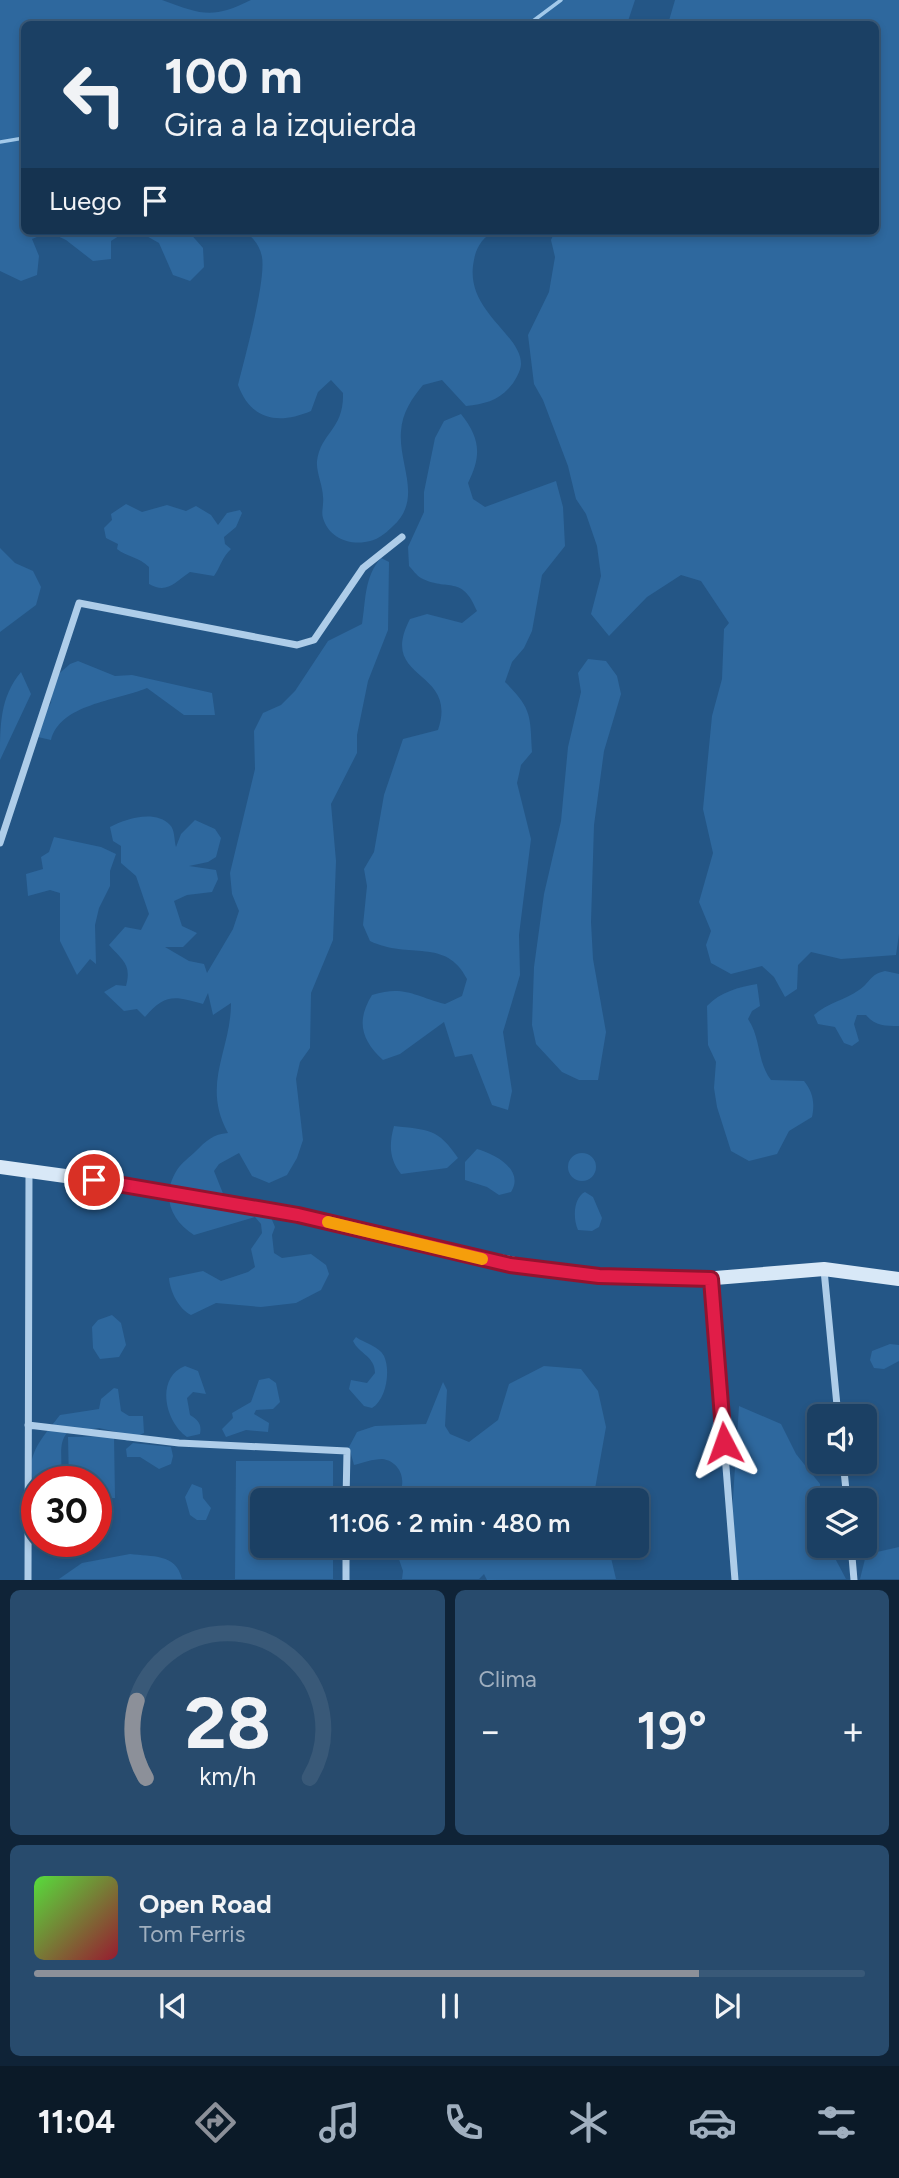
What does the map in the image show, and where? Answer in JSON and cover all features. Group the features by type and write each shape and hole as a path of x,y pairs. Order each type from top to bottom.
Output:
{"street":[{"path":"0,843 79,603 297,646 314,640 363,568 402,537"},
{"path":"0,1167 298,1215 510,1265 599,1276 711,1279 824,1269 899,1279"},
{"path":"28,1580 29,1170"},
{"path":"824,1269 837,1404"},
{"path":"711,1279 735,1580"},
{"path":"28,1425 178,1443 347,1451 346,1488"},
{"path":"346,1558 346,1580"},
{"path":"852,1558 854,1580"}],"shaded area":[{"path":"0,0 162,0 207,13 227,10 251,0 635,0 628,21 21,21 21,235 42,235 32,239 39,256 37,275 21,281 0,271"},
{"path":"675,0 899,0 899,934 896,955 841,959 811,952 798,965 797,989 785,997 774,977 762,966 731,974 711,963 706,945 711,931 699,902 713,853 703,809 712,716 722,679 724,629 729,623 701,581 681,575 647,597 609,636 591,614 601,576 597,546 586,514 576,499 568,466 543,400 534,384 528,335 549,292 555,257 551,240 553,235 879,235 879,21 669,21"},
{"path":"55,235 120,235 111,241 111,259 93,261"},
{"path":"145,235 192,235 203,248 204,267 190,281 173,275 159,243"},
{"path":"248,235 489,235 476,251 473,278 484,307 519,353 519,373 511,386 500,396 484,403 466,406 442,380 423,385 408,406 401,431 408,493 406,505 392,527 373,540 358,543 339,538 329,530 322,516 323,493 317,461 323,443 340,415 343,393 331,380 318,392 311,411 288,418 277,418 258,412 250,406 238,385 261,283 262,257"},
{"path":"461,414 472,431 477,447 475,464 468,483 473,499 485,507 556,481 563,507 565,546 542,575 532,631 524,648 512,662 505,682 528,713 532,752 521,765 517,783 531,839 519,935 520,975 503,1032 512,1091 508,1110 492,1105 472,1054 455,1057 444,1022 400,1054 383,1060 370,1045 363,1030 364,1013 372,995 401,991 445,1004 462,996 467,979 448,958 370,941 363,925 367,886 364,869 374,852 384,795 403,739 438,730 441,710 438,695 403,654 403,639 410,619 427,614 462,623 477,611 466,592 460,588 421,578 409,566 408,547 424,512 424,492 435,438 444,421"},
{"path":"126,504 142,512 167,505 186,511 196,506 211,515 218,525 227,513 240,510 242,513 236,527 224,537 225,544 231,549 214,576 190,572 170,586 161,588 149,584 149,567 121,552 117,549 118,544 106,538 104,528 112,520 111,514"},
{"path":"0,548 15,563 33,571 41,587 36,605 0,632"},
{"path":"381,558 389,562 388,630 368,681 357,735 357,753 331,804 336,861 333,940 311,993 310,1048 300,1062 296,1079 303,1140 287,1175 269,1183 252,1176 239,1153 219,1164 214,1171 224,1196 268,1210 275,1227 272,1235 274,1253 282,1258 311,1254 326,1265 329,1274 321,1290 296,1303 261,1307 216,1303 191,1315 176,1300 169,1278 203,1271 221,1281 248,1272 255,1267 251,1249 262,1233 261,1224 255,1217 194,1235 179,1222 170,1206 170,1189 177,1170 203,1144 218,1135 228,1133 220,1115 217,1083 231,1003 213,1015 208,993 203,1004 171,998 152,1009 145,1017 137,1009 124,1011 104,992 116,985 126,986 128,979 125,963 109,945 125,927 141,930 149,914 136,876 121,863 121,846 113,841 110,827 140,817 156,817 172,827 176,847 181,834 195,820 215,829 221,838 216,857 208,862 189,866 216,870 218,879 212,892 187,895 174,901 182,926 197,933 183,947 165,947 189,961 204,964 207,973 233,929 239,911 232,894 230,873 255,769 254,731 263,713 281,705 295,691 328,641 362,624 371,573"},
{"path":"588,659 606,661 617,676 621,694 604,751 594,825 591,922 593,959 606,1032 598,1080 579,1080 562,1072 536,1044 532,1025 534,967 544,894 561,821 568,747 581,692 578,673"},
{"path":"78,661 115,676 132,675 212,693 215,715 184,715 147,688 77,711 56,728 51,740 38,737 36,728 51,703 53,679 70,664"},
{"path":"21,672 31,694 0,760 1,723 5,702"},
{"path":"54,837 101,847 116,854 110,871 110,886 99,908 95,925 96,964 90,959 77,975 60,941 60,893 50,890 28,896 26,874 43,869 41,857 49,852"},
{"path":"885,971 899,974 899,1026 881,1025 866,1015 857,1015 854,1024 859,1041 852,1046 844,1043 835,1027 818,1024 814,1015 819,1011 854,993 873,976"},
{"path":"757,984 760,1006 752,1011 748,1019 767,1073 771,1080 804,1081 813,1098 813,1107 812,1117 789,1131 777,1154 749,1161 731,1151 717,1107 714,1088 716,1062 708,1045 707,1006 730,991"},
{"path":"394,1126 431,1132 444,1141 458,1158 447,1168 401,1174 391,1151"},
{"path":"477,1149 499,1159 511,1170 514,1184 511,1192 499,1195 487,1187 465,1180 465,1162"},
{"path":"582,1153 592,1157 596,1167 592,1177 582,1181 572,1177 568,1167 572,1157"},
{"path":"585,1192 593,1197 602,1218 599,1227 592,1231 578,1230 575,1220 576,1204"},
{"path":"112,1315 121,1323 126,1345 119,1357 100,1359 93,1348 92,1327 98,1320"},
{"path":"356,1337 379,1350 386,1362 384,1392 372,1408 364,1406 349,1389 351,1380 367,1383 375,1373 370,1359 353,1341"},
{"path":"890,1344 899,1345 899,1361 884,1369 874,1368 870,1360 872,1351"},
{"path":"185,1366 198,1371 206,1394 193,1392 187,1398 190,1415 199,1423 200,1434 187,1437 173,1421 167,1400 170,1380"},
{"path":"544,1366 581,1369 598,1391 606,1427 595,1488 401,1488 402,1476 389,1461 371,1460 354,1465 349,1447 357,1432 375,1426 426,1424 443,1382 447,1390 445,1426 450,1434 469,1442 498,1420 509,1384"},
{"path":"269,1378 276,1383 280,1402 273,1409 256,1410 254,1414 269,1423 268,1432 246,1430 226,1437 222,1429 233,1418 232,1413 251,1402 259,1380"},
{"path":"114,1388 118,1389 121,1411 129,1416 143,1416 144,1433 127,1441 117,1432 99,1428 67,1433 62,1445 61,1466 31,1466 37,1447 60,1415 99,1409 101,1399"},
{"path":"739,1406 781,1424 796,1454 807,1468 807,1474 812,1474 820,1484 820,1488 807,1488 807,1558 835,1558 846,1579 734,1580 730,1544"},
{"path":"114,1436 115,1498 112,1498 112,1466 69,1466 68,1437"},
{"path":"133,1443 171,1447 171,1464 159,1469 140,1457 127,1457 126,1449"},
{"path":"236,1461 333,1461 333,1488 250,1488 250,1558 333,1558 333,1579 235,1579"},
{"path":"192,1484 202,1488 203,1498 211,1508 206,1520 197,1520 190,1515 185,1497"},
{"path":"899,1547 899,1579 860,1579 865,1559 877,1558 877,1552"},
{"path":"130,1554 169,1560 182,1579 59,1579 82,1563"},
{"path":"398,1558 611,1558 616,1579 487,1580 484,1574 479,1579 402,1579 403,1571"}],"waterway":[{"path":"533,21 561,0"},
{"path":"0,142 21,138"}],"slow traffic":[{"path":"328,1222 482,1259"}],"route":[{"path":"94,1180 298,1215 510,1265 599,1276 711,1279 724,1443"}]}
